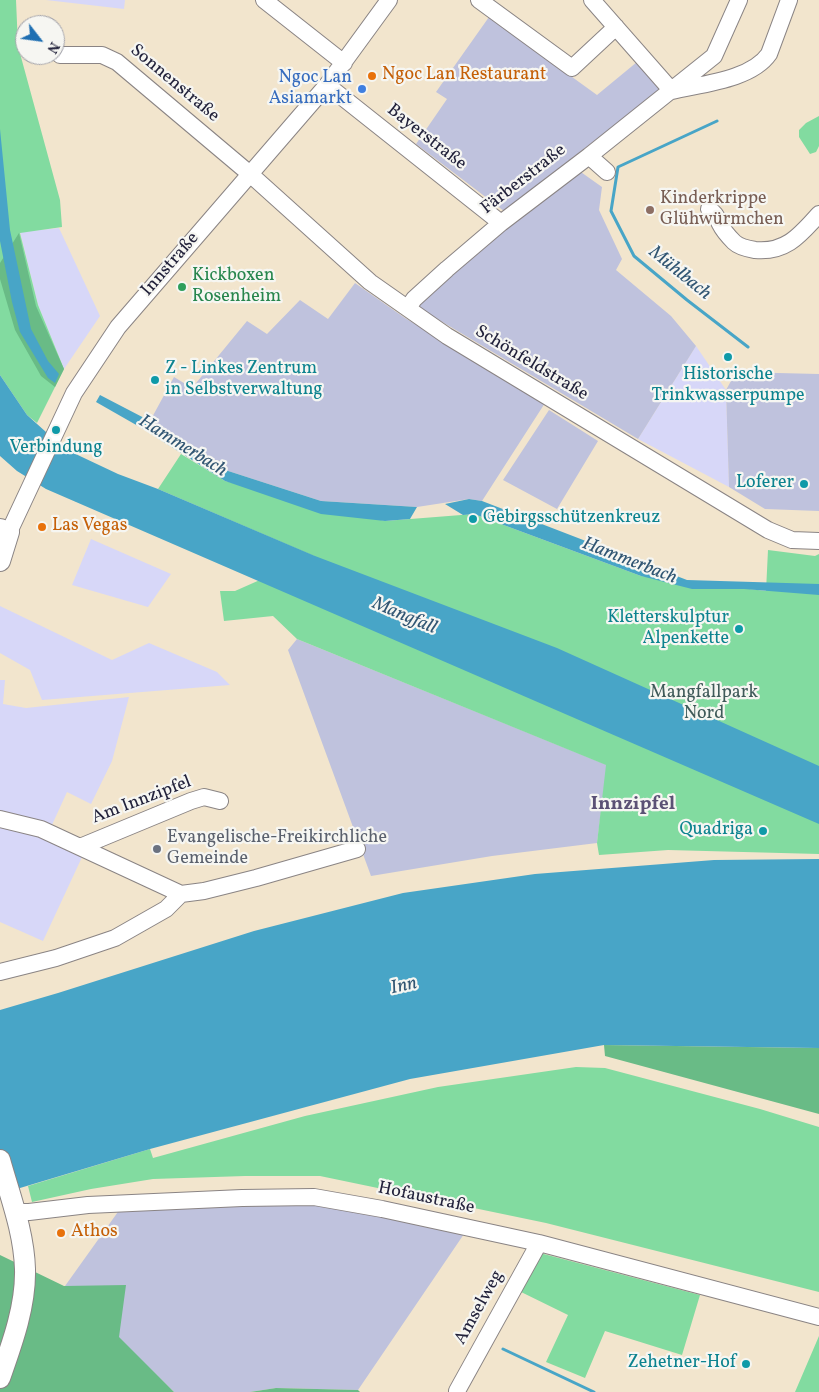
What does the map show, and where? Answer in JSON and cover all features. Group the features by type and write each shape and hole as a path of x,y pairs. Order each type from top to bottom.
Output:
{"main road":[{"name":"Innstraße","path":"0,561 5,530"},
{"path":"0,1160 8,1212 24,1252 25,1271 14,1335 0,1378"}],"street":[{"path":"264,0 344,63"},
{"name":"Innstraße","path":"5,530 26,496 74,393 121,323 327,85 389,0"},
{"path":"479,0 572,68 616,27"},
{"path":"592,0 672,91"},
{"name":"Färberstraße","path":"408,308 414,299 501,223 672,91 714,56 739,0"},
{"name":"Färberstraße","path":"672,91 738,76 765,60 789,0"},
{"name":"Sonnenstraße","path":"65,55 102,55 110,58 171,106 250,174"},
{"path":"714,56 738,76"},
{"name":"Bayerstraße","path":"327,85 501,223"},
{"path":"589,156 607,172"},
{"name":"Schönfeldstraße","path":"250,174 370,282 447,336 527,386 735,508 768,530 792,540 819,541"},
{"path":"709,209 716,214 720,225 734,242 752,250 768,251 784,247 819,214"},
{"name":"Am Innzipfel","path":"80,847 191,801 204,797 220,801"},
{"name":"Am Innzipfel","path":"0,819 41,830 181,894"},
{"path":"0,972 56,958 114,938 166,909 181,894 204,892 358,849"},
{"name":"Hofaustraße","path":"8,1212 242,1198 314,1197 382,1209 539,1243 819,1318"},
{"name":"Amselweg","path":"457,1391 539,1243"}],"shaded area":[{"path":"46,0 125,0 124,9"},
{"path":"489,17 597,95 637,62 661,89 504,211 416,144 447,99 436,92"},
{"path":"578,170 602,187 599,210 622,259 616,270 671,316 696,346 638,439 414,305"},
{"path":"59,228 100,316 64,369 38,305 20,232"},
{"path":"355,283 405,318 545,403 482,501 469,499 417,507 321,501 222,469 150,421 174,377 192,388 247,321 267,334 300,300 328,319"},
{"path":"696,346 726,390 729,487 638,439"},
{"path":"736,372 819,374 819,511 765,509 729,487 726,390"},
{"path":"549,410 598,441 557,509 503,480"},
{"path":"91,539 171,574 148,607 72,585"},
{"path":"0,606 112,660 149,643 217,672 230,685 42,700 30,670 0,653"},
{"path":"297,639 607,765 597,843 492,856 371,876 288,650"},
{"path":"0,680 5,680 3,704 26,708 129,697 112,761 91,804 67,792 46,838 83,855 43,941 0,922"},
{"path":"312,1203 464,1234 358,1390 276,1388 250,1392 174,1392 65,1286 120,1209"}],"green space":[{"path":"0,0 16,0 15,65 23,65 60,200 62,227 20,233 38,305 64,369 37,423 27,415 0,375"},
{"path":"819,116 819,146 816,152 810,154 799,137 799,130 806,123"},
{"path":"19,233 36,306 64,369 55,387 41,376 15,330 0,279 0,263"},
{"name":"Mangfallpark Nord","path":"181,454 225,481 385,521 474,514 641,576 766,591 768,550 815,556 819,554 819,854 668,850 599,855 597,843 606,765 297,639 273,616 224,621 220,591 235,591 314,556 158,489"},
{"path":"604,1045 819,1048 819,1114 605,1056"},
{"path":"576,1067 605,1068 760,1109 819,1127 819,1292 546,1223 320,1176 153,1179 91,1189 32,1202 28,1186 150,1149 153,1158 305,1116 438,1087"},
{"path":"536,1252 700,1295 682,1355 605,1331 585,1378 546,1362 568,1315 517,1290"},
{"path":"0,1255 64,1286 126,1285 119,1337 174,1392 0,1392"},
{"path":"819,1336 819,1392 795,1392"},
{"path":"276,1388 358,1390 360,1392 250,1392"}],"water":[{"path":"0,129 10,230 31,329 48,361 59,374 55,383 48,378 20,332 12,302 0,241"},
{"name":"Mangfall","path":"0,375 27,415 65,449 118,474 158,489 315,556 557,648 819,766 819,824 46,489 17,471 0,456"},
{"name":"Hammerbach","path":"100,395 150,421 222,469 321,501 417,507 410,519 385,521 321,514 225,481 145,430 96,402"},
{"name":"Hammerbach","path":"469,499 482,501 687,580 819,584 819,595 744,589 692,589 641,576 474,514 463,515 445,504"},
{"name":"Inn","path":"819,859 819,1048 604,1045 410,1079 150,1149 0,1194 0,1010 254,931 403,893 535,874 714,860"}],"waterway":[{"name":"Mühlbach","path":"717,121 618,167 611,211 634,256 748,347"},
{"path":"503,1349 594,1392"}],"place":[{"name":"Ngoc Lan Restaurant","path":"372,76"},
{"name":"Ngoc Lan Asiamarkt","path":"362,89"},
{"name":"Kinderkrippe Glühwürmchen","path":"650,210"},
{"name":"Kickboxen Rosenheim","path":"182,287"},
{"name":"Historische Trinkwasserpumpe","path":"728,357"},
{"name":"Z - Linkes Zentrum in Selbstverwaltung","path":"155,380"},
{"name":"Verbindung","path":"56,430"},
{"name":"Loferer","path":"804,484"},
{"name":"Gebirgsschützenkreuz","path":"473,519"},
{"name":"Las Vegas","path":"42,527"},
{"name":"Kletterskulptur Alpenkette","path":"739,629"},
{"name":"Quadriga","path":"763,831"},
{"name":"Evangelische-Freikirchliche Gemeinde","path":"157,849"},
{"name":"Athos","path":"61,1233"},
{"name":"Zehetner-Hof","path":"746,1364"}],"district":[{"name":"Innzipfel","path":"633,806"}]}
